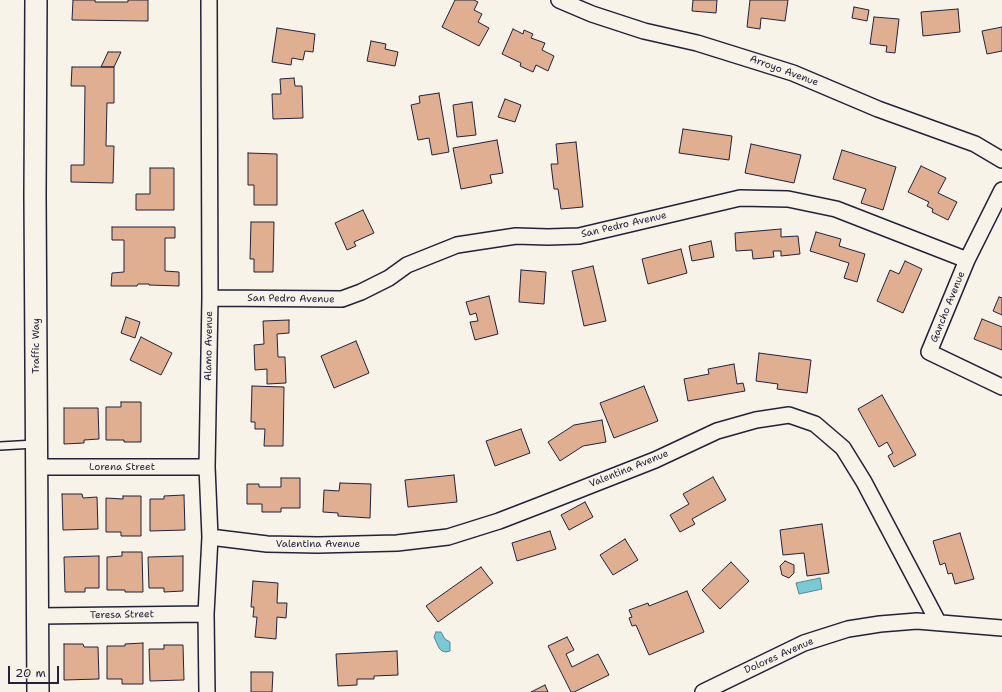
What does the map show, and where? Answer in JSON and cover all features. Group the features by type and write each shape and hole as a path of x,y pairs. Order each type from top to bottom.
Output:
{"street":[{"name":"Traffic Way","path":"36,0 35,202 38,692"},
{"name":"Alamo Avenue","path":"208,692 206,614 210,538 207,467 210,298 209,0"},
{"name":"Arroyo Avenue","path":"559,0 592,14 636,28 697,43 793,73 878,109 975,144 1002,160"},
{"name":"Gancho Avenue","path":"1002,190 967,260 929,352 1002,387"},
{"name":"San Pedro Avenue","path":"210,298 342,299 361,292 389,278 407,265 457,245 516,236 579,236 740,198 788,199 836,209 967,260"},
{"name":"Valentina Avenue","path":"210,538 267,544 318,545 397,543 448,537 500,521 655,460 717,431 756,420 789,415 815,424 843,448 864,482 938,622"},
{"name":"Lorena Street","path":"37,467 207,467"},
{"name":"Teresa Street","path":"38,616 206,614"},
{"name":"Dolores Avenue","path":"703,692 804,643 848,629 880,624 917,621 1002,628"}],"lane":[{"path":"0,446 37,444"}],"water":[{"path":"820,578 822,589 799,594 796,583"},
{"path":"436,632 441,632 445,639 450,642 450,651 442,651 439,648 434,637"}],"building":[{"path":"73,0 128,2 128,0 148,0 148,21 72,20"},
{"path":"455,0 474,0 478,2 474,10 482,14 478,22 489,28 479,46 442,27"},
{"path":"693,0 717,0 716,13 692,11"},
{"path":"750,0 788,0 785,21 761,18 760,29 747,27"},
{"path":"854,7 869,10 867,21 852,18"},
{"path":"958,9 960,32 923,36 921,12"},
{"path":"874,17 899,19 895,53 886,52 887,46 870,44"},
{"path":"1002,27 1002,51 987,54 982,31"},
{"path":"277,28 315,34 313,52 305,51 303,60 292,58 291,65 272,62"},
{"path":"513,29 523,34 524,30 533,34 531,38 545,43 542,50 554,56 548,71 536,65 533,72 520,66 521,63 502,54"},
{"path":"371,41 386,44 385,49 398,52 395,66 367,61"},
{"path":"108,52 121,52 114,67 101,67"},
{"path":"72,67 114,67 114,103 107,103 106,146 114,146 113,183 71,182 71,165 84,165 85,86 71,86"},
{"path":"294,78 295,86 302,86 303,118 273,119 272,94 281,94 280,79"},
{"path":"439,93 449,152 432,155 429,138 418,140 411,105 420,103 419,96"},
{"path":"505,99 521,105 515,122 498,117"},
{"path":"472,102 476,135 457,137 453,105"},
{"path":"683,129 732,136 729,160 679,153"},
{"path":"497,140 503,173 490,175 492,183 461,189 453,148"},
{"path":"576,142 583,207 561,209 558,189 554,189 551,164 558,164 556,144"},
{"path":"751,144 801,155 794,183 745,173"},
{"path":"842,150 896,167 883,210 861,203 866,189 833,179"},
{"path":"248,153 277,154 277,205 254,205 254,185 248,185"},
{"path":"921,166 946,178 938,193 957,202 948,220 932,212 933,209 927,206 929,202 908,192"},
{"path":"150,168 174,168 174,210 136,210 136,194 150,194"},
{"path":"363,210 374,233 354,242 356,246 347,250 335,223"},
{"path":"251,222 274,222 273,272 254,272 254,259 250,259"},
{"path":"112,227 175,227 175,238 165,238 165,271 179,272 179,286 138,284 137,286 111,286 112,273 124,272 124,240 112,240"},
{"path":"781,229 781,237 798,236 800,254 781,256 781,251 773,251 774,257 753,259 752,250 736,251 735,233"},
{"path":"816,232 841,239 839,246 865,254 857,282 844,278 849,263 810,251"},
{"path":"711,241 714,257 692,261 689,246"},
{"path":"681,249 687,273 648,284 642,259"},
{"path":"905,261 922,269 903,313 877,301 890,270 899,274"},
{"path":"593,266 606,321 584,326 572,271"},
{"path":"521,270 546,272 544,304 519,302"},
{"path":"489,296 498,334 475,340 470,322 478,321 476,313 470,315 466,302"},
{"path":"999,297 1002,298 1002,315 993,311"},
{"path":"126,317 140,322 135,338 121,333"},
{"path":"982,319 1002,327 1002,350 974,339"},
{"path":"289,320 289,333 277,334 278,357 285,357 286,383 267,384 267,369 255,370 254,345 264,344 263,321"},
{"path":"141,337 172,353 161,375 130,360"},
{"path":"356,341 369,373 334,388 321,356"},
{"path":"759,353 811,360 807,393 777,389 778,384 756,381"},
{"path":"734,364 737,384 743,383 745,391 688,401 684,379 709,374 708,369"},
{"path":"252,386 284,387 283,446 264,446 265,429 255,429 255,422 251,422"},
{"path":"644,386 658,421 614,438 600,403"},
{"path":"882,395 916,455 894,467 888,456 893,453 887,442 879,447 858,409"},
{"path":"121,402 141,402 141,442 106,440 106,407 121,407"},
{"path":"64,408 98,408 99,439 84,440 84,443 64,444"},
{"path":"602,420 606,442 583,446 560,461 548,442 574,425"},
{"path":"521,429 530,453 495,466 486,441"},
{"path":"454,475 457,502 408,507 405,480"},
{"path":"713,477 726,500 692,519 695,524 680,532 670,515 689,504 683,494"},
{"path":"281,478 300,478 300,508 281,508 281,512 262,512 262,504 247,504 247,484 259,484 259,487 281,487"},
{"path":"340,483 371,484 370,518 338,516 338,513 323,512 324,490 339,491"},
{"path":"62,494 82,494 83,498 97,497 98,529 63,530"},
{"path":"184,495 185,530 150,531 150,499 164,499 164,496"},
{"path":"123,496 141,496 141,536 121,536 121,532 106,532 106,498 123,499"},
{"path":"585,502 593,517 569,530 561,515"},
{"path":"822,524 829,573 807,576 804,553 783,555 780,530"},
{"path":"550,531 556,549 517,561 512,543"},
{"path":"960,533 974,579 955,584 952,573 948,574 945,563 940,565 933,541"},
{"path":"625,539 638,560 613,575 600,555"},
{"path":"122,552 142,552 143,592 107,590 107,557 122,556"},
{"path":"99,556 99,588 85,588 85,592 65,592 64,557"},
{"path":"183,556 183,591 164,592 164,588 149,588 148,557"},
{"path":"785,561 794,565 794,573 789,578 782,575 780,566"},
{"path":"731,562 749,581 720,609 702,590"},
{"path":"481,567 493,583 438,622 426,606"},
{"path":"253,581 278,583 277,603 287,603 286,618 277,617 276,639 255,637 257,617 253,617 254,607 251,607"},
{"path":"687,591 704,632 649,655 636,625 632,626 629,618 632,617 629,610 648,603 649,606"},
{"path":"567,637 574,650 566,654 572,667 598,654 609,675 574,692 571,692 548,646"},
{"path":"143,643 143,684 122,684 122,679 107,679 107,646 125,646 125,644"},
{"path":"64,644 83,644 84,647 98,647 99,679 64,680"},
{"path":"164,645 183,645 184,680 150,681 149,649 164,649"},
{"path":"397,651 398,675 374,676 374,679 357,679 357,685 338,686 336,654"},
{"path":"251,672 273,672 272,692 251,692"},
{"path":"545,685 548,692 531,692"}]}
